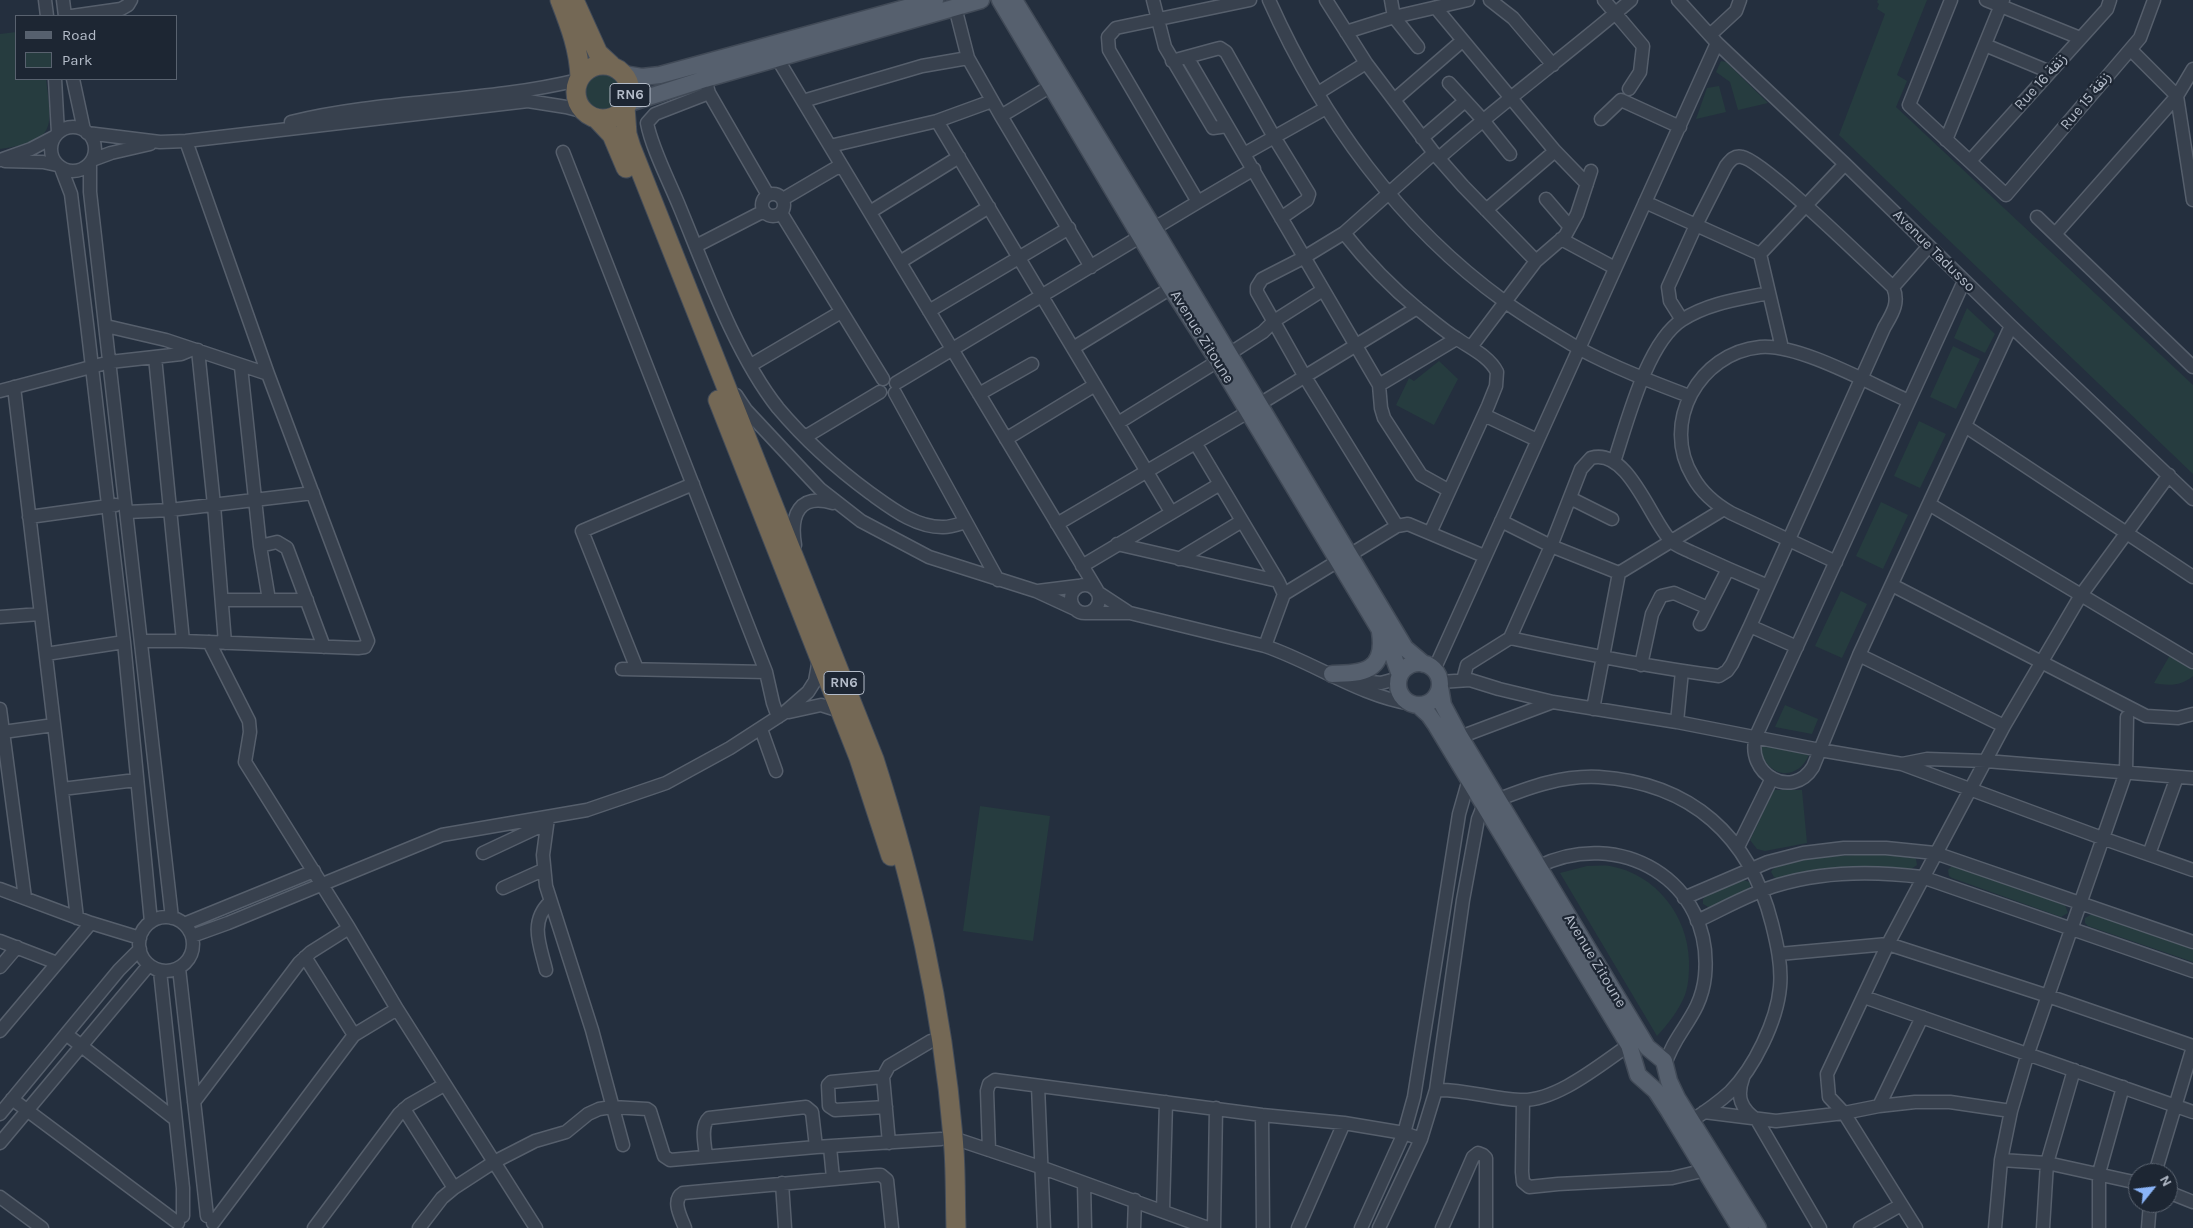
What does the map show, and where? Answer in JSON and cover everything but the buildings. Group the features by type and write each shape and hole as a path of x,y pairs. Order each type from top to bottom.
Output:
{"highway":[{"name":"RN6","path":"560,0 575,38 579,56 579,78 576,97 590,115 612,135 626,166 858,758 895,867 908,920 947,1139 944,1228"},
{"name":"RN6","path":"574,0 598,53 617,70 630,89 626,105 627,134 631,147 874,758 907,865 932,981 942,1038 947,1139 956,1228"},
{"name":"RN6","path":"579,78 594,66 617,70"},
{"name":"RN6","path":"590,115 612,117 626,105"}],"main road":[{"path":"617,70 642,77 660,75 935,0"},
{"path":"626,105 707,86 777,58 981,0"},
{"name":"Avenue Zitoune","path":"1000,0 1051,86 1148,233 1172,288 1223,358"},
{"name":"Avenue Zitoune","path":"1014,0 1148,233 1343,558 1405,648 1435,676 1443,705 1490,802 1630,1044 1637,1065 1638,1075 1656,1091 1740,1228"},
{"name":"Avenue Zitoune","path":"1343,558 1394,658 1400,677"},
{"path":"1337,677 1355,674 1372,667 1381,649 1380,630"},
{"path":"1410,666 1435,676 1439,694 1430,703 1415,705 1402,696 1400,677 1410,666"},
{"name":"Avenue Zitoune","path":"1415,705 1433,720 1469,779 1490,802 1537,867 1641,1038 1661,1061 1669,1081 1698,1116 1758,1228"},
{"path":"1637,1065 1642,1057 1646,1055 1661,1061 1658,1081 1645,1081"}],"street":[{"path":"46,0 48,15"},
{"path":"63,0 65,15"},
{"path":"79,15 122,9 128,6 131,0"},
{"path":"1153,0 1165,48 1172,61 1213,128 1227,126"},
{"path":"1198,202 1107,44 1108,38 1116,28 1156,18 1250,0"},
{"path":"1269,0 1285,35 1326,108 1388,193 1453,258 1505,302 1579,348 1642,378 1689,396"},
{"path":"1326,0 1366,63 1422,138 1486,210 1536,261"},
{"path":"1391,0 1394,17 1418,47"},
{"path":"1346,32 1394,17 1468,0"},
{"path":"1490,0 1513,18 1553,65"},
{"path":"1604,0 1643,46 1640,72 1629,89"},
{"path":"1397,526 1305,377 1257,292 1258,283 1344,233 1388,193 1509,97 1553,65 1631,0"},
{"name":"Avenue Tadusso","path":"1678,0 1714,39 2193,499"},
{"path":"1740,0 1736,11 1714,39 1680,127 1484,556 1435,676 1462,680 1553,702 1756,736 1820,750 1902,764 1971,791 2193,870"},
{"path":"1951,0 1909,105 1970,162"},
{"path":"1986,0 2001,3 2080,38"},
{"name":"Rue 15 زنقة","path":"1970,162 2006,195 2131,50 2140,38 2154,0"},
{"name":"Rue 16 زنقة","path":"1970,162 2106,9 2107,1"},
{"path":"1946,140 2001,3"},
{"path":"955,7 968,58 1000,116 1091,266"},
{"path":"1436,8 1555,151 1588,184"},
{"path":"1394,100 1462,41"},
{"path":"1985,45 2050,72"},
{"path":"1172,61 1216,49 1224,50 1309,194 1307,200 1281,218"},
{"path":"2131,50 2177,96 2193,200"},
{"path":"1187,57 1379,385 1384,418 1416,470 1426,479 1448,490"},
{"path":"777,58 1098,592 1099,603 1089,613"},
{"path":"803,101 922,66 968,58"},
{"path":"1318,93 1366,63"},
{"path":"2056,233 2177,96 2193,69"},
{"path":"250,133 329,113 526,89 579,78"},
{"path":"55,80 56,135 51,152 71,194 124,642 151,922"},
{"path":"73,80 86,132 94,146 91,162 90,192 172,918"},
{"path":"1448,83 1482,119 1510,154"},
{"path":"768,195 707,86 655,114 647,123 696,246 737,341 778,408 842,472 894,510 934,526 946,528 966,522"},
{"path":"1000,116 1051,86"},
{"path":"1601,119 1621,100 1680,127"},
{"path":"0,161 31,149 71,127 86,132 160,142 186,142 528,101 566,107 590,115"},
{"path":"830,146 937,120 992,101"},
{"path":"1422,138 1465,101"},
{"path":"1244,154 1326,108"},
{"path":"937,120 1171,512"},
{"path":"0,161 43,162 66,170 79,170 111,153 160,142"},
{"path":"141,641 362,648 368,644 268,374 186,142"},
{"path":"1486,210 1555,151"},
{"path":"563,152 766,672 773,703 781,715"},
{"path":"870,212 959,157"},
{"path":"1510,638 1641,665 1719,676 1723,674 1732,664 1750,626 1897,304 1897,298 1893,287 1806,206 1767,173 1746,158 1738,157 1731,160 1726,166 1696,224 1668,287 1670,301 1682,320"},
{"path":"1760,254 1845,164"},
{"path":"783,200 841,165"},
{"path":"998,580 966,522 895,388 889,378 883,379 878,386 880,392 885,396 895,388 953,350 1254,169"},
{"path":"1471,347 1536,261 1561,240 1570,227 1588,184 1591,171"},
{"path":"781,213 772,216 764,210 762,202 768,195 779,195 783,200 784,204 781,213 883,379"},
{"path":"1546,198 1570,227"},
{"path":"1645,202 1760,254"},
{"path":"900,262 988,207"},
{"path":"696,246 764,210"},
{"path":"2037,217 2056,233 2193,366"},
{"path":"929,312 1069,228"},
{"path":"1344,233 1374,268 1417,308 1456,339 1471,347 1490,362 1497,372 1496,386 1484,415 1448,490 1430,533"},
{"path":"1561,240 1615,268"},
{"path":"1893,287 1929,246"},
{"path":"1760,254 1782,348"},
{"path":"1964,281 1756,736 1754,752 1756,762 1762,771 1772,778 1790,782 1809,774 1859,655 2011,326"},
{"path":"1072,348 1172,288"},
{"path":"1118,424 1263,332 1274,321 1323,290"},
{"path":"1614,462 1642,378 1663,340 1682,320 1722,303 1770,293"},
{"path":"1057,524 1196,444 1417,308"},
{"path":"751,365 841,312"},
{"path":"106,326 166,340 241,367 268,374"},
{"path":"1379,385 1456,339"},
{"path":"1836,562 1724,509 1709,498 1699,487 1686,463 1682,450 1681,423 1689,396 1703,374 1724,358 1748,348 1761,346 1800,352 1908,401"},
{"path":"0,391 110,362 182,354 195,349"},
{"path":"195,349 214,505 225,643"},
{"path":"155,357 183,641"},
{"path":"979,394 1032,364"},
{"path":"241,367 260,546 269,600"},
{"path":"720,372 746,410 820,489 838,505 861,522 929,557 1036,591 1084,613 1130,613 1265,646 1380,697 1415,705"},
{"path":"1006,439 1095,385"},
{"path":"14,387 77,918"},
{"path":"806,437 880,392"},
{"path":"1484,415 1537,440"},
{"path":"1965,426 2193,576"},
{"path":"1196,444 1284,594"},
{"path":"1462,680 1467,665 1510,638 1551,546 1581,469 1586,460 1596,456 1614,462 1636,486 1672,542 1768,586"},
{"path":"1916,1228 1844,1114 1829,1097 1827,1074 1888,944 1922,877 1971,791 2004,726 2081,595 2169,475"},
{"path":"637,669 582,531 693,484"},
{"path":"1084,569 1117,544 1220,484"},
{"path":"29,517 108,506 170,510 313,493"},
{"path":"1570,498 1612,519"},
{"path":"798,563 793,532 793,521 796,513 810,502 819,499 838,505"},
{"path":"1929,504 2193,662"},
{"path":"1593,709 1619,573 1724,509"},
{"path":"1179,559 1242,521"},
{"path":"1501,521 1551,546 1619,573"},
{"path":"1265,646 1284,594 1397,526 1405,524 1484,556"},
{"path":"260,546 277,542 284,545 324,647"},
{"path":"1117,544 1278,581"},
{"path":"1075,609 1071,597 1084,580 1084,569"},
{"path":"1700,624 1728,569"},
{"path":"1036,591 1087,584 1130,613"},
{"path":"1892,585 2146,716 2178,718 2193,714"},
{"path":"1641,665 1652,614 1661,596 1674,593 1708,608"},
{"path":"222,600 307,600"},
{"path":"0,617 40,614"},
{"path":"1750,626 1797,647"},
{"path":"46,654 124,642"},
{"path":"209,642 249,721 250,732 245,762 349,928 396,1010 536,1228"},
{"path":"1859,655 2004,726"},
{"path":"125,658 143,656"},
{"path":"192,936 442,835 548,820 587,810 666,783 761,729 781,715 808,692 815,681 819,658"},
{"path":"622,668 766,672"},
{"path":"1677,722 1682,671"},
{"path":"1337,677 1381,682 1400,677"},
{"path":"1460,737 1553,702"},
{"path":"781,715 814,705 830,707 840,712"},
{"path":"0,709 3,754 25,898"},
{"path":"1995,1228 2001,1160 2011,1111 2028,1053 2126,772 2127,717"},
{"path":"3,732 54,725"},
{"path":"761,729 776,771"},
{"path":"1902,764 1927,759 1986,761 2193,778"},
{"path":"1379,1228 1421,1139 1436,1090 1463,900 1478,819 1490,802 1535,786 1565,778 1598,777 1628,780 1656,789 1690,804 1715,820 1738,847 1751,868 1767,905 1778,954 1780,987 1776,1007 1757,1055 1746,1073 1732,1090 1698,1116"},
{"path":"2149,854 2177,777"},
{"path":"1738,847 1772,778"},
{"path":"1361,1228 1404,1133 1416,1081 1459,814 1469,779"},
{"path":"62,789 136,780"},
{"path":"140,813 160,810"},
{"path":"1459,814 1478,819"},
{"path":"483,853 548,820"},
{"path":"548,820 543,870 550,902 592,1030 623,1145"},
{"path":"1684,898 1768,862 1803,854 1844,848 1886,848 1936,853 2193,942"},
{"path":"1537,867 1562,856 1576,853 1598,852 1620,855 1640,862 1659,873 1676,887 1684,898 1697,921 1705,954 1703,988 1691,1020 1661,1061"},
{"path":"503,888 543,870"},
{"path":"184,924 314,871"},
{"path":"1697,921 1778,884 1847,874 1888,873 1922,877 2193,971"},
{"path":"0,889 91,923 140,944"},
{"path":"546,970 538,931 542,910 550,902"},
{"path":"0,1114 140,944 144,929 151,922 157,919 172,918 184,924 192,936 193,945 187,962 179,968 170,971 154,968 143,959 140,944"},
{"path":"0,1031 91,923"},
{"path":"194,1102 305,957 349,928"},
{"path":"0,941 57,963"},
{"path":"1778,954 1888,944 2048,996 2193,1047 2158,1163"},
{"path":"0,967 17,947"},
{"path":"305,957 354,1035"},
{"path":"0,1142 82,1047 154,968"},
{"path":"154,968 183,1188 179,1223"},
{"path":"179,968 194,1102 211,1222"},
{"path":"1864,997 2193,1112"},
{"path":"211,1222 354,1035 396,1010"},
{"path":"1879,1106 1922,1017"},
{"path":"66,1034 175,1118"},
{"path":"889,1143 883,1077 889,1066 930,1041"},
{"path":"1436,1090 1470,1092 1523,1100 1561,1088 1630,1044"},
{"path":"2043,1228 2047,1163 2074,1070"},
{"path":"1746,1073 1739,1090 1739,1099 1748,1113 1757,1120 1820,1228"},
{"path":"883,1077 831,1082 828,1085 828,1104 832,1110 886,1107"},
{"path":"989,1150 987,1091 989,1084 995,1080 1262,1115 1344,1123 1404,1133 1421,1139"},
{"path":"314,1228 393,1120 404,1109 444,1085"},
{"path":"1038,1086 1043,1168 1044,1228"},
{"path":"2099,1228 2098,1174 2123,1087"},
{"path":"12,1099 179,1223"},
{"path":"1523,1100 1522,1172 1523,1182 1529,1187 1672,1178 1706,1170"},
{"path":"1166,1102 1171,1218"},
{"path":"1698,1116 1776,1121 1844,1114 1879,1106 1915,1102 1950,1102 2011,1111"},
{"path":"419,1228 442,1198 494,1162 541,1138 566,1132 593,1111 612,1107 647,1109 650,1112 666,1159 947,1139 989,1150 1043,1168 1135,1200 1171,1218 1208,1228"},
{"path":"706,1156 704,1127 706,1120 709,1118 806,1107 812,1112 816,1148"},
{"path":"1214,1228 1216,1108"},
{"path":"404,1109 454,1188"},
{"path":"1262,1115 1263,1228"},
{"path":"1298,1228 1344,1123"},
{"path":"830,1147 833,1178"},
{"path":"1442,1228 1473,1157 1478,1153 1486,1158 1486,1228"},
{"path":"2001,1160 2047,1163 2128,1181"},
{"path":"685,1228 677,1201 678,1196 683,1193 877,1175 884,1177 888,1184 892,1228"},
{"path":"1084,1182 1085,1228"},
{"path":"782,1183 785,1228"},
{"path":"2178,1196 2193,1202"},
{"path":"0,1197 42,1228"},
{"path":"1134,1228 1135,1200"},
{"path":"1860,1228 1901,1205"},
{"path":"179,1223 198,1212 211,1222"},
{"path":"2148,1228 2149,1213"}],"green space":[{"path":"1878,0 1927,0 1897,75 1907,81 1896,107 2193,385 2193,474 1839,135 1885,14 1877,9"},
{"path":"15,32 15,80 46,80 49,121 47,129 32,142 0,149 0,34"},
{"path":"1721,61 1726,62 1768,103 1738,110 1730,82 1716,72"},
{"path":"605,69 620,75 626,90 620,105 605,111 590,105 584,90 590,75"},
{"path":"1719,86 1726,112 1696,119 1707,88"},
{"path":"1967,308 1995,334 1985,353 1954,338"},
{"path":"1953,346 1980,359 1956,409 1930,397"},
{"path":"1439,361 1458,379 1434,425 1396,405 1409,378 1414,381"},
{"path":"1919,421 1946,434 1920,488 1894,476"},
{"path":"1881,502 1908,515 1883,569 1856,556"},
{"path":"1841,591 1867,604 1842,658 1815,646"},
{"path":"2170,655 2193,668 2193,676 2184,682 2175,684 2164,685 2154,683"},
{"path":"1785,705 1818,719 1812,734 1775,727"},
{"path":"1760,745 1809,755 1796,770 1789,773 1781,772 1767,764 1762,756"},
{"path":"1774,790 1802,790 1807,843 1765,851 1757,849 1750,840"},
{"path":"980,806 1050,816 1033,941 963,931"},
{"path":"1888,854 1913,857 1916,859 1917,865 1911,869 1877,867 1844,869 1777,879 1771,872 1777,867 1790,862 1806,859 1845,855"},
{"path":"1587,866 1610,866 1642,878 1666,900 1676,913 1683,928 1689,961 1689,978 1686,991 1683,1001 1657,1036 1560,873"},
{"path":"1952,866 2065,905 2068,913 2061,917 1952,878 1949,876 1948,870"},
{"path":"1743,880 1750,882 1750,889 1710,908 1703,904 1703,899 1706,896"},
{"path":"2092,914 2193,949 2193,962 2088,926 2085,923 2085,918"}]}
